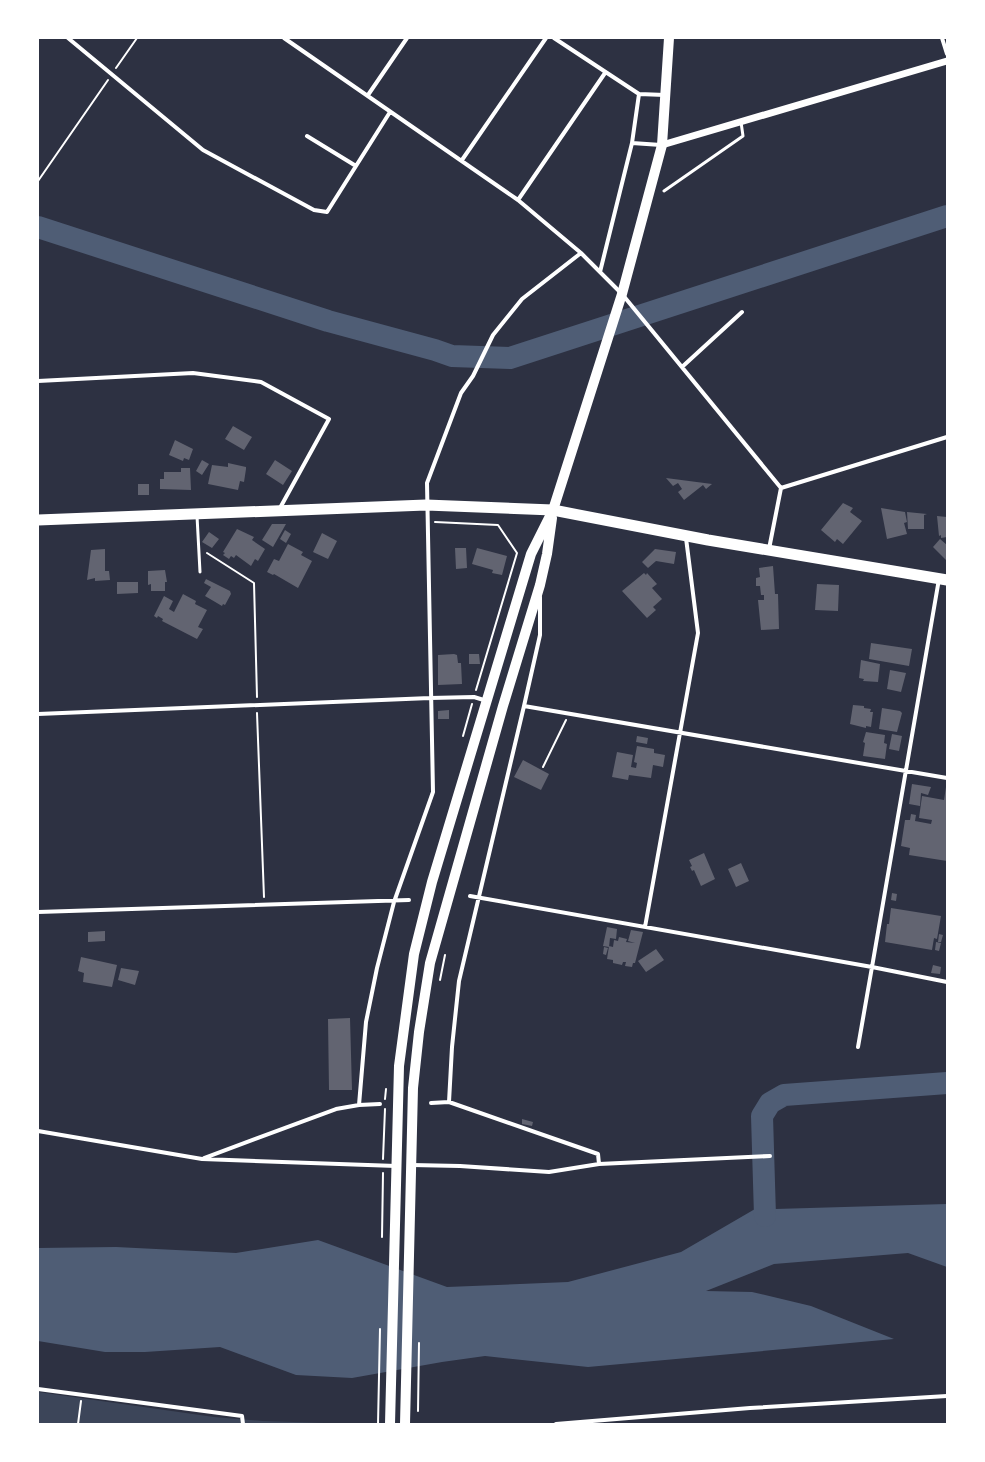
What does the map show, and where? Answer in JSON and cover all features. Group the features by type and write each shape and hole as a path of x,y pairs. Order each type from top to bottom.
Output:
{"highway":[{"path":"38,520 426,505 553,510 686,536 943,579"}],"main road":[{"path":"390,1424 399,1066 414,954 432,882 531,554 553,510 622,294 662,145 669,38"},
{"path":"406,1424 414,1082 418,1032 430,963 501,714 540,585 547,554 553,510"}],"street":[{"path":"68,38 203,150 314,210 327,212 390,112"},
{"path":"284,38 518,200 581,253 622,294 781,488"},
{"path":"368,95 407,38"},
{"path":"462,160 546,38"},
{"path":"554,38 639,94 665,96"},
{"path":"942,38 947,54"},
{"path":"632,143 662,145 947,61"},
{"path":"518,200 605,73"},
{"path":"600,272 632,143 639,94"},
{"path":"307,136 356,166"},
{"path":"359,1105 366,1022 377,968 394,902 433,792 426,505 427,483 461,393 473,376 493,335 522,299 581,253"},
{"path":"682,367 742,312"},
{"path":"38,381 193,373 261,382 329,419 279,511"},
{"path":"781,488 947,437"},
{"path":"769,549 781,488"},
{"path":"645,928 698,633 686,536"},
{"path":"858,1047 905,771 943,579"},
{"path":"449,1102 452,1047 459,981 540,635 540,585"},
{"path":"38,714 430,698 474,697 487,701"},
{"path":"524,706 947,778"},
{"path":"470,896 479,896 645,928 872,967 947,982"},
{"path":"38,912 394,902 410,900"},
{"path":"431,1103 449,1102 598,1154 599,1164"},
{"path":"202,1159 336,1109 359,1105 380,1104"},
{"path":"38,1131 202,1159 396,1166"},
{"path":"412,1166 460,1166 549,1172 599,1164 770,1156"},
{"path":"38,1389 242,1416 242,1424"},
{"path":"556,1424 750,1408 947,1396"}],"lane":[{"path":"664,191 743,136 741,122"},
{"path":"196,514 200,572"}],"path":[{"path":"38,182 137,38"},
{"path":"199,548 254,583 264,906"},
{"path":"543,767 569,714"},
{"path":"78,1424 82,1396"}],"shaded area":[{"path":"771,1185 775,1209 947,1204 947,1267 908,1253 774,1264 706,1291 752,1292 811,1306 894,1339 588,1367 485,1356 352,1378 296,1375 220,1347 145,1352 105,1352 38,1341 38,1248 116,1247 236,1253 318,1240 447,1287 568,1282 681,1252 755,1209 756,1188"},
{"path":"38,1392 214,1417 263,1421 355,1424 38,1424"}],"building":[{"path":"233,426 252,437 244,450 225,439"},
{"path":"175,440 193,449 189,460 184,458 183,461 169,455"},
{"path":"202,460 209,464 202,475 196,471"},
{"path":"275,460 292,471 283,485 266,474"},
{"path":"228,463 246,467 244,482 240,481 238,490 208,484 212,465 228,467"},
{"path":"181,468 190,468 191,490 160,489 160,479 164,479 164,472 181,472"},
{"path":"666,478 712,484 706,489 703,485 684,500 678,492 682,489 678,483 673,486"},
{"path":"138,484 149,484 149,495 138,495"},
{"path":"843,503 853,508 850,512 862,521 843,544 837,539 835,542 821,530"},
{"path":"881,508 905,512 907,522 904,523 907,534 887,539"},
{"path":"907,512 927,514 924,515 924,529 908,529"},
{"path":"937,516 947,517 947,537 941,538 941,535 939,536"},
{"path":"272,524 286,524 273,547 262,540"},
{"path":"237,529 254,537 252,540 265,549 258,561 255,559 251,566 236,555 234,558 231,556 229,559 223,555 225,553 223,552"},
{"path":"285,530 291,534 286,543 280,539"},
{"path":"209,532 219,539 212,548 202,542"},
{"path":"322,533 337,541 328,559 313,552"},
{"path":"940,539 947,545 946,560 933,547"},
{"path":"288,544 303,552 301,555 312,561 298,588 274,574 273,575 267,572 274,559 279,561"},
{"path":"455,548 466,548 467,568 456,569"},
{"path":"477,548 507,556 502,575 492,573 493,570 472,564"},
{"path":"105,549 105,571 109,571 110,580 95,581 95,578 87,580 91,550"},
{"path":"655,549 676,552 674,564 656,561 648,568 642,562"},
{"path":"773,566 775,594 778,594 779,629 761,630 758,600 764,600 764,595 761,595 760,586 756,586 756,578 760,577 759,568"},
{"path":"165,570 167,582 165,582 165,591 151,591 151,584 148,585 148,571"},
{"path":"644,573 646,575 647,573 657,584 652,588 662,599 653,607 656,610 647,618 622,591"},
{"path":"206,579 230,591 231,594 225,605 223,604 222,606 205,596 211,587 204,583"},
{"path":"117,582 138,582 138,593 117,594"},
{"path":"817,584 839,585 838,611 815,610"},
{"path":"183,594 196,601 195,604 207,610 198,627 203,629 197,639 162,621 163,619 158,616 157,618 154,616 164,596 173,601 169,609 174,612"},
{"path":"871,643 912,649 909,666 869,659"},
{"path":"469,654 479,654 480,664 469,664"},
{"path":"438,655 457,655 458,663 461,663 462,684 438,685"},
{"path":"861,660 880,664 878,682 863,681 864,679 859,678"},
{"path":"890,670 906,673 901,692 887,689"},
{"path":"853,705 864,706 864,708 871,709 870,712 873,712 871,727 866,726 866,728 850,724"},
{"path":"882,708 900,711 902,713 897,732 879,729"},
{"path":"449,710 449,719 438,719 438,711"},
{"path":"866,732 885,735 884,743 887,744 885,759 863,756 865,743 863,742"},
{"path":"892,734 902,736 899,751 889,749"},
{"path":"637,736 648,738 647,744 636,742"},
{"path":"637,746 654,749 654,753 665,755 663,767 653,765 651,778 629,775 628,780 612,777 617,752 633,755 631,767 636,768 637,763 634,762"},
{"path":"523,760 549,774 541,790 514,777"},
{"path":"912,784 931,787 928,795 921,793 920,806 909,804"},
{"path":"946,787 947,861 909,855 910,848 901,846 905,820 910,820 911,814 916,815 915,821 931,824 932,820 919,818 922,796 944,800"},
{"path":"704,853 715,879 701,886 694,870 692,871 690,867 692,866 689,860"},
{"path":"741,863 749,881 736,887 728,869"},
{"path":"892,893 897,894 896,901 891,900"},
{"path":"891,908 941,916 937,939 934,938 932,950 885,942"},
{"path":"607,927 617,929 616,939 610,938 609,947 603,946"},
{"path":"631,930 643,932 635,963 633,963 632,967 625,966 626,962 623,962 622,965 613,963 613,960 607,959 609,946 613,947 614,940 618,941 619,937 627,939 626,942 635,943 628,941"},
{"path":"105,931 105,941 88,942 88,932"},
{"path":"939,934 943,935 941,942 938,942"},
{"path":"936,942 941,943 939,951 935,950"},
{"path":"604,947 608,948 606,955 603,954"},
{"path":"656,949 664,960 646,972 638,961"},
{"path":"81,957 117,965 112,987 83,982 84,973 78,971"},
{"path":"933,965 941,967 940,974 931,973"},
{"path":"121,968 139,971 135,985 118,980"},
{"path":"350,1018 352,1090 329,1090 328,1019"},
{"path":"522,1119 533,1122 532,1126 522,1124"}],"waterway":[{"path":"38,227 328,321 452,356 510,358 947,216"},
{"path":"765,1216 762,1116 770,1103 784,1095 947,1083"}]}
